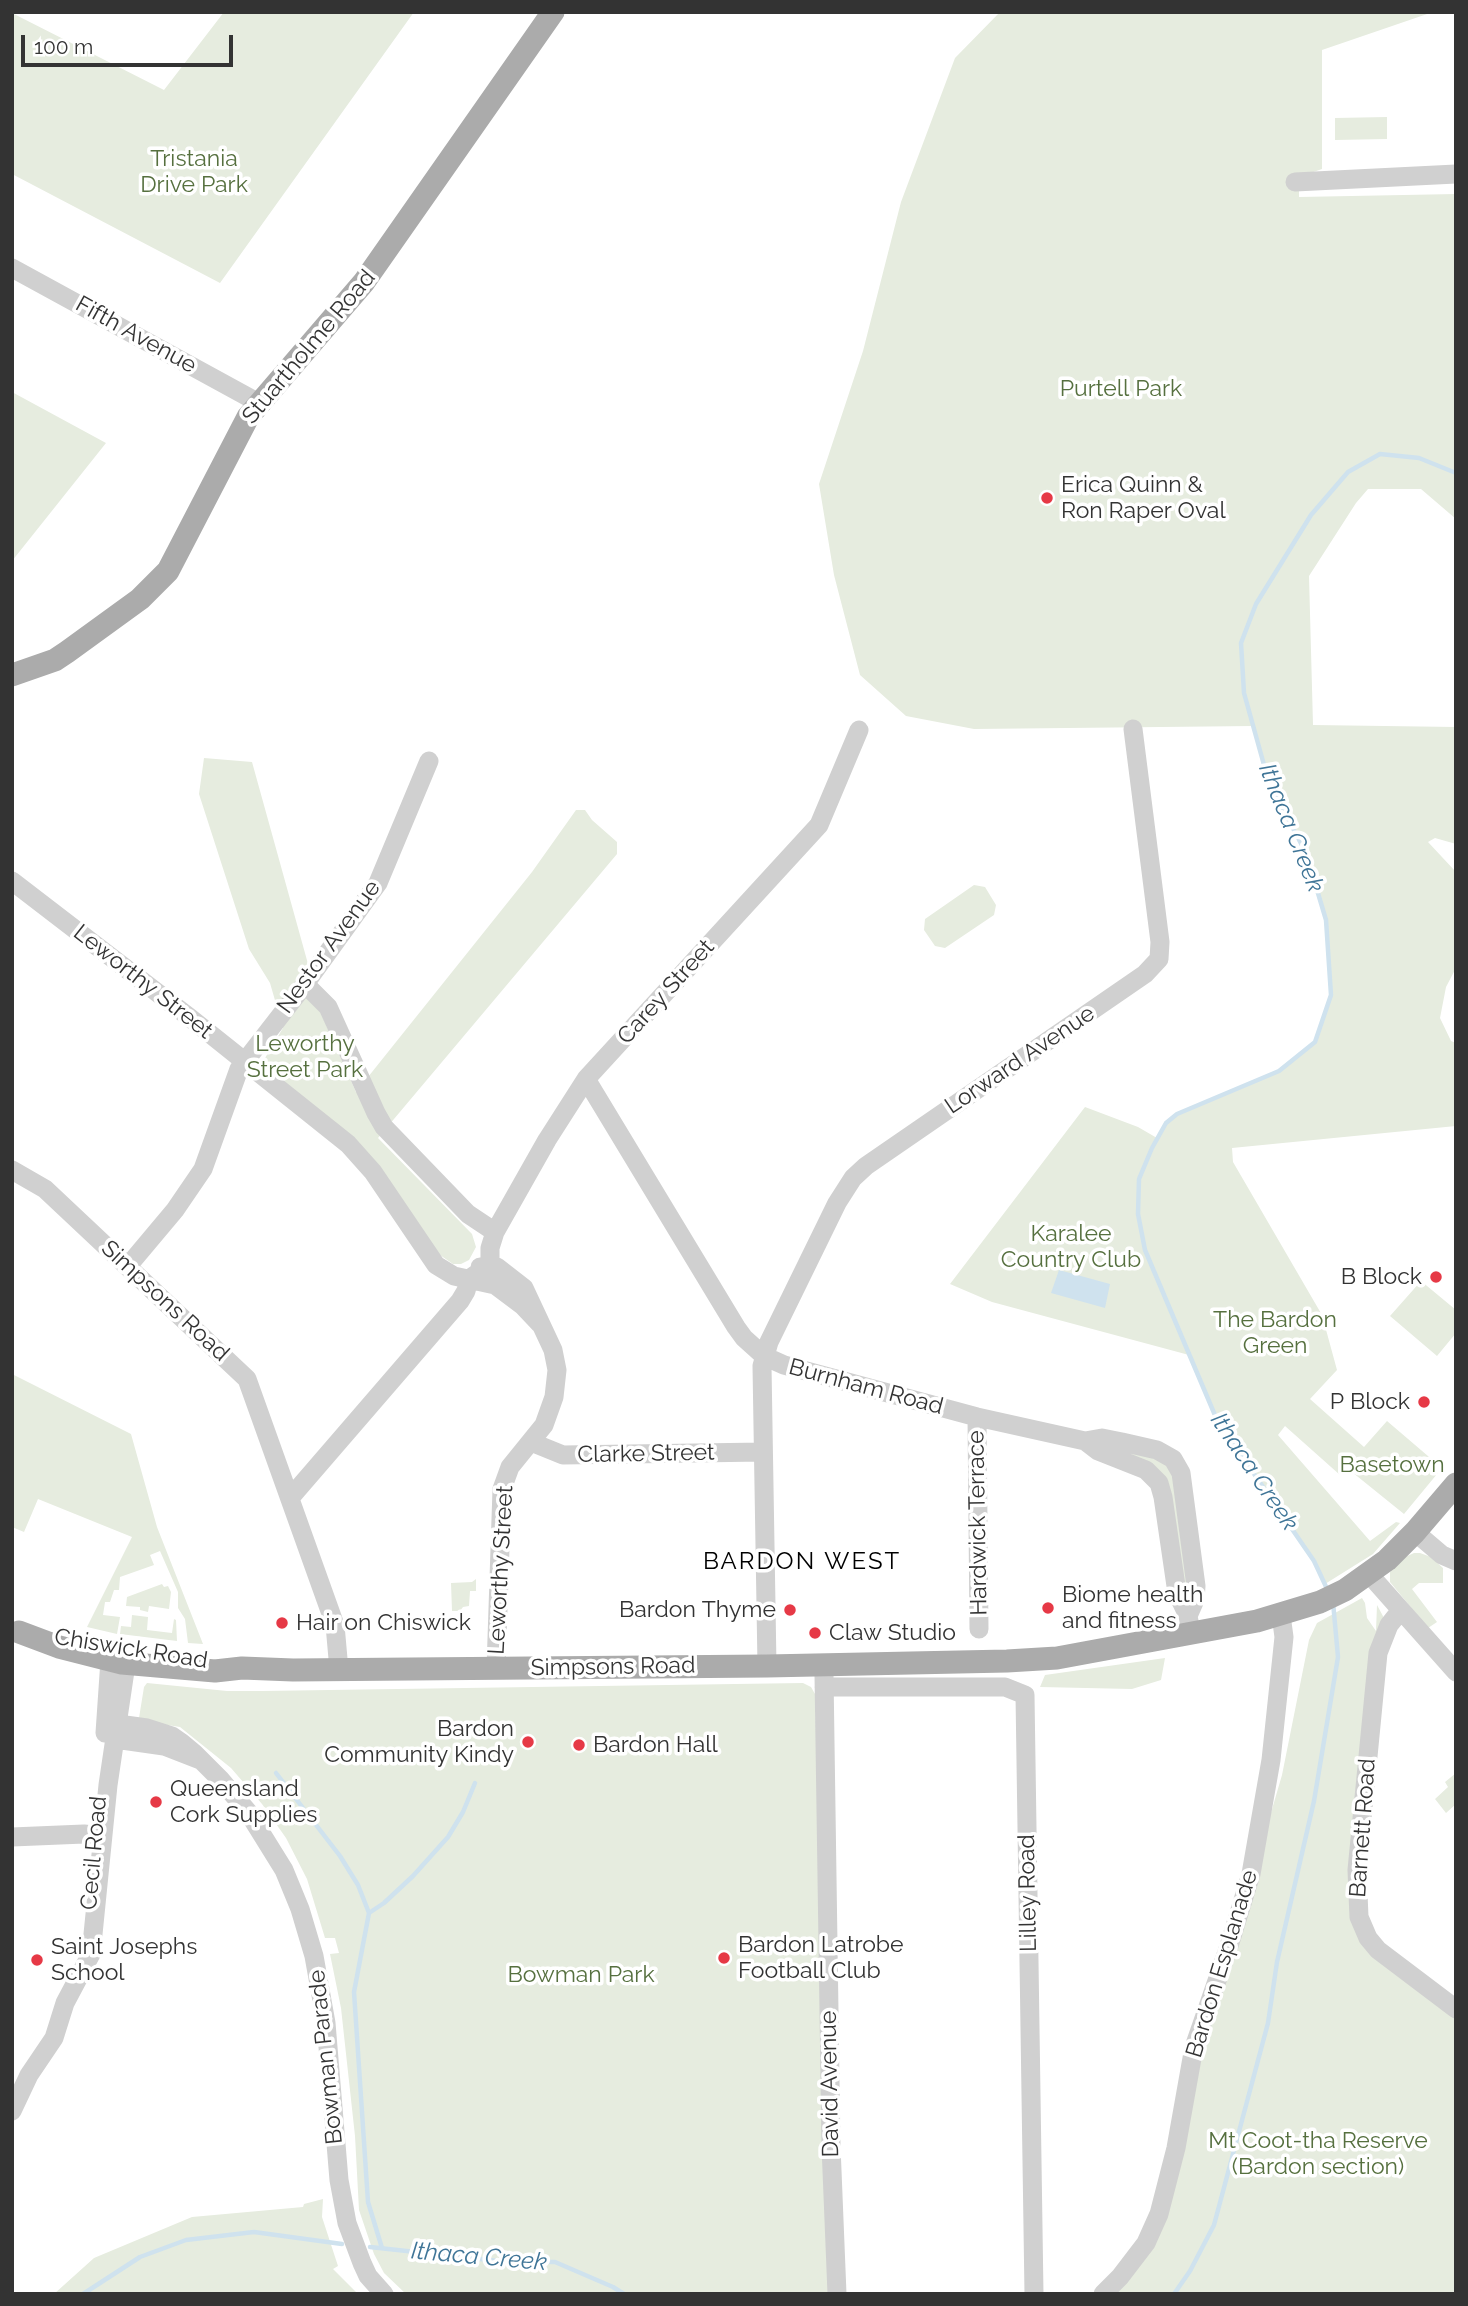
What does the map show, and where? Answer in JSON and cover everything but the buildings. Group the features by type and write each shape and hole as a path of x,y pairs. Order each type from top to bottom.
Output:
{"main road":[{"name":"Stuartholme Road","path":"12,675 45,664 67,652 140,599 160,581 176,559 237,435 259,403 364,282 553,12"},
{"name":"Simpsons Road","path":"339,1670 767,1665 824,1675 1034,1660 1100,1651 1190,1625 1282,1615 1321,1602 1345,1590 1396,1552 1456,1484"},
{"name":"Chiswick Road","path":"16,1631 59,1647 119,1659 215,1671 242,1668 339,1670"}],"street":[{"path":"1295,182 1456,174"},
{"name":"Fifth Avenue","path":"12,268 259,403"},
{"name":"Lorward Avenue","path":"764,1356 837,1203 853,1178 866,1166 1145,974 1158,959 1160,942 1133,729"},
{"name":"Carey Street","path":"490,1265 490,1248 495,1232 547,1140 586,1079 819,825 859,730"},
{"name":"Nestor Avenue","path":"128,1266 176,1210 203,1169 244,1061 305,984 378,883 429,761"},
{"name":"Leworthy Street","path":"12,881 339,1136 373,1172 427,1254 441,1268 452,1275 489,1283 502,1289 540,1324"},
{"path":"305,984 328,1007 384,1127 468,1214 495,1232"},
{"name":"Burnham Road","path":"586,1079 744,1338 764,1356 783,1365 976,1417 1085,1441 1098,1451 1146,1470 1159,1483 1163,1497 1178,1596 1190,1625"},
{"name":"Simpsons Road","path":"12,1170 46,1189 247,1379 335,1625 339,1670"},
{"path":"441,1268 457,1272 490,1265"},
{"path":"290,1497 460,1301 469,1279 490,1265"},
{"name":"Leworthy Street","path":"490,1265 507,1273 524,1288 553,1349 556,1362 556,1383 546,1422 510,1467 502,1489 496,1668"},
{"path":"764,1356 767,1665"},
{"name":"Hardwick Terrace","path":"976,1417 979,1629"},
{"name":"Clarke Street","path":"531,1442 563,1455 763,1452"},
{"path":"1415,1532 1442,1555 1456,1561"},
{"path":"1369,1574 1456,1672"},
{"name":"Barnett Road","path":"1401,1610 1389,1625 1378,1653 1357,1870 1359,1917 1367,1938 1378,1950 1456,2009"},
{"name":"Bardon Esplanade","path":"1103,2294 1146,2244 1159,2214 1176,2148 1195,2047 1251,1874 1271,1760 1284,1637 1282,1615"},
{"name":"Cecil Road","path":"12,2111 29,2075 54,2038 65,2003 90,1957 95,1929 94,1904 99,1886 98,1835 113,1730 119,1659"},
{"name":"David Avenue","path":"824,1675 831,2146 837,2294"},
{"name":"Lilley Road","path":"824,1675 1005,1687 1025,1695 1034,2294"},
{"name":"Bowman Parade","path":"113,1730 147,1728 172,1736 220,1779 248,1812 284,1870 300,1909 314,1956 326,2023 339,2180 345,2213 356,2252 368,2276 384,2294"},
{"path":"12,1837 98,1835"}],"green space":[{"name":"Tristania Drive Park","path":"224,12 414,12 220,283 12,174 12,13 164,90"},
{"name":"Purtell Park","path":"1000,12 1433,12 1322,50 1322,169 1299,177 1299,197 1456,194 1456,519 1421,489 1368,489 1309,576 1313,725 1456,727 1456,844 1435,838 1428,842 1456,872 1456,968 1446,987 1440,1018 1451,1041 1456,1043 1456,1126 1232,1148 1233,1162 1322,1315 1337,1370 1310,1399 1364,1447 1387,1421 1442,1468 1404,1514 1347,1468 1340,1475 1285,1426 1278,1435 1370,1541 1396,1522 1400,1523 1373,1554 1325,1584 1314,1560 1217,1420 1189,1355 992,1302 950,1284 1085,1107 1138,1127 1157,1138 1166,1123 1177,1114 1279,1071 1315,1042 1331,995 1326,920 1306,853 1269,783 1254,726 974,729 906,716 860,675 834,575 819,484 863,351 901,202 955,58"},
{"path":"1387,117 1387,139 1335,140 1335,118"},
{"path":"12,392 106,443 12,561"},
{"name":"Leworthy Street Park","path":"204,758 252,762 323,1018 356,1092 532,872 576,810 585,810 592,820 617,842 617,854 378,1138 472,1234 476,1247 469,1260 453,1264 437,1253 269,1069 265,1058 283,1028 270,983 249,949 199,794"},
{"path":"974,885 985,887 996,905 994,915 945,948 935,946 924,930 925,919"},
{"path":"1421,1281 1456,1310 1456,1333 1437,1356 1390,1316"},
{"path":"12,1374 131,1434 157,1527 203,1644 188,1643 185,1619 178,1608 178,1592 160,1551 150,1555 154,1565 120,1577 119,1590 114,1590 110,1602 105,1602 103,1615 120,1617 117,1634 87,1627 132,1537 38,1499 24,1532 12,1527"},
{"path":"1126,1448 1175,1467 1189,1591 1184,1588 1169,1496"},
{"path":"1414,1553 1431,1557 1443,1568 1443,1583 1419,1583 1412,1589 1437,1622 1428,1628 1390,1582 1390,1572 1403,1558"},
{"path":"476,1579 476,1591 470,1591 469,1606 460,1611 452,1611 451,1583 472,1582"},
{"path":"162,1584 164,1587 168,1586 171,1592 169,1609 149,1606 148,1612 140,1610 140,1607 126,1606 127,1597"},
{"name":"Mt Coot-tha Reserve (Bardon section)","path":"1362,1598 1367,1618 1376,1631 1377,1605 1384,1618 1354,1917 1456,2014 1456,2294 1107,2294 1148,2247 1188,2097 1282,1775 1309,1640 1317,1623"},
{"path":"132,1615 148,1617 147,1630 172,1633 174,1619 176,1620 177,1641 120,1634 121,1626 131,1627"},
{"path":"1165,1658 1161,1680 1132,1689 1040,1687 1045,1675"},
{"name":"Bowman Park","path":"147,1683 227,1691 803,1683 811,1687 815,1694 833,2294 406,2294 384,2273 374,2254 359,2210 355,2136 341,2008 330,1954 339,1953 335,1938 325,1938 307,1879 286,1838 262,1804 231,1768 180,1727 142,1721 139,1718"},
{"path":"1456,1773 1456,1804 1446,1813 1435,1799 1448,1787 1445,1782"},
{"path":"323,2199 322,2217 338,2266 333,2269 358,2294 54,2294 94,2258 192,2217 303,2207 304,2204"}],"water":[{"path":"1059,1270 1110,1284 1105,1308 1051,1293"}],"waterway":[{"name":"Ithaca Creek","path":"1328,1591 1314,1561 1217,1420 1145,1250 1138,1214 1139,1179 1166,1123 1177,1114 1279,1071 1315,1042 1331,995 1326,920 1306,853 1269,783 1244,693 1241,643 1256,604 1311,515 1348,472 1380,454 1419,458 1456,473"},
{"name":"Ithaca Creek","path":"1174,2294 1190,2271 1214,2225 1268,2023 1277,1962 1314,1801 1338,1657 1333,1602"},
{"path":"276,1773 340,1856 358,1885 369,1913 354,1992 368,2202 382,2248"},
{"path":"369,1913 413,1876 448,1837 463,1812 475,1783"},
{"name":"Ithaca Creek","path":"83,2294 140,2257 186,2240 254,2232 342,2244"},
{"name":"Ithaca Creek","path":"370,2247 498,2261 555,2262 624,2294"}],"place":[{"name":"Erica Quinn & Ron Raper Oval","path":"1047,498"},
{"name":"B Block","path":"1436,1277"},
{"name":"P Block","path":"1424,1402"},
{"name":"Biome health and fitness","path":"1048,1608"},
{"name":"Bardon Thyme","path":"790,1610"},
{"name":"Hair on Chiswick","path":"282,1623"},
{"name":"Claw Studio","path":"815,1633"},
{"name":"Bardon Community Kindy","path":"528,1742"},
{"name":"Bardon Hall","path":"579,1745"},
{"name":"Queensland Cork Supplies","path":"156,1802"},
{"name":"Bardon Latrobe Football Club","path":"724,1958"},
{"name":"Saint Josephs School","path":"37,1960"}],"district":[{"name":"BARDON WEST","path":"802,1562"}],"park label":[{"name":"Karalee Country Club","path":"1071,1247"},
{"name":"The Bardon Green","path":"1275,1333"},
{"name":"Basetown","path":"1392,1465"}]}
